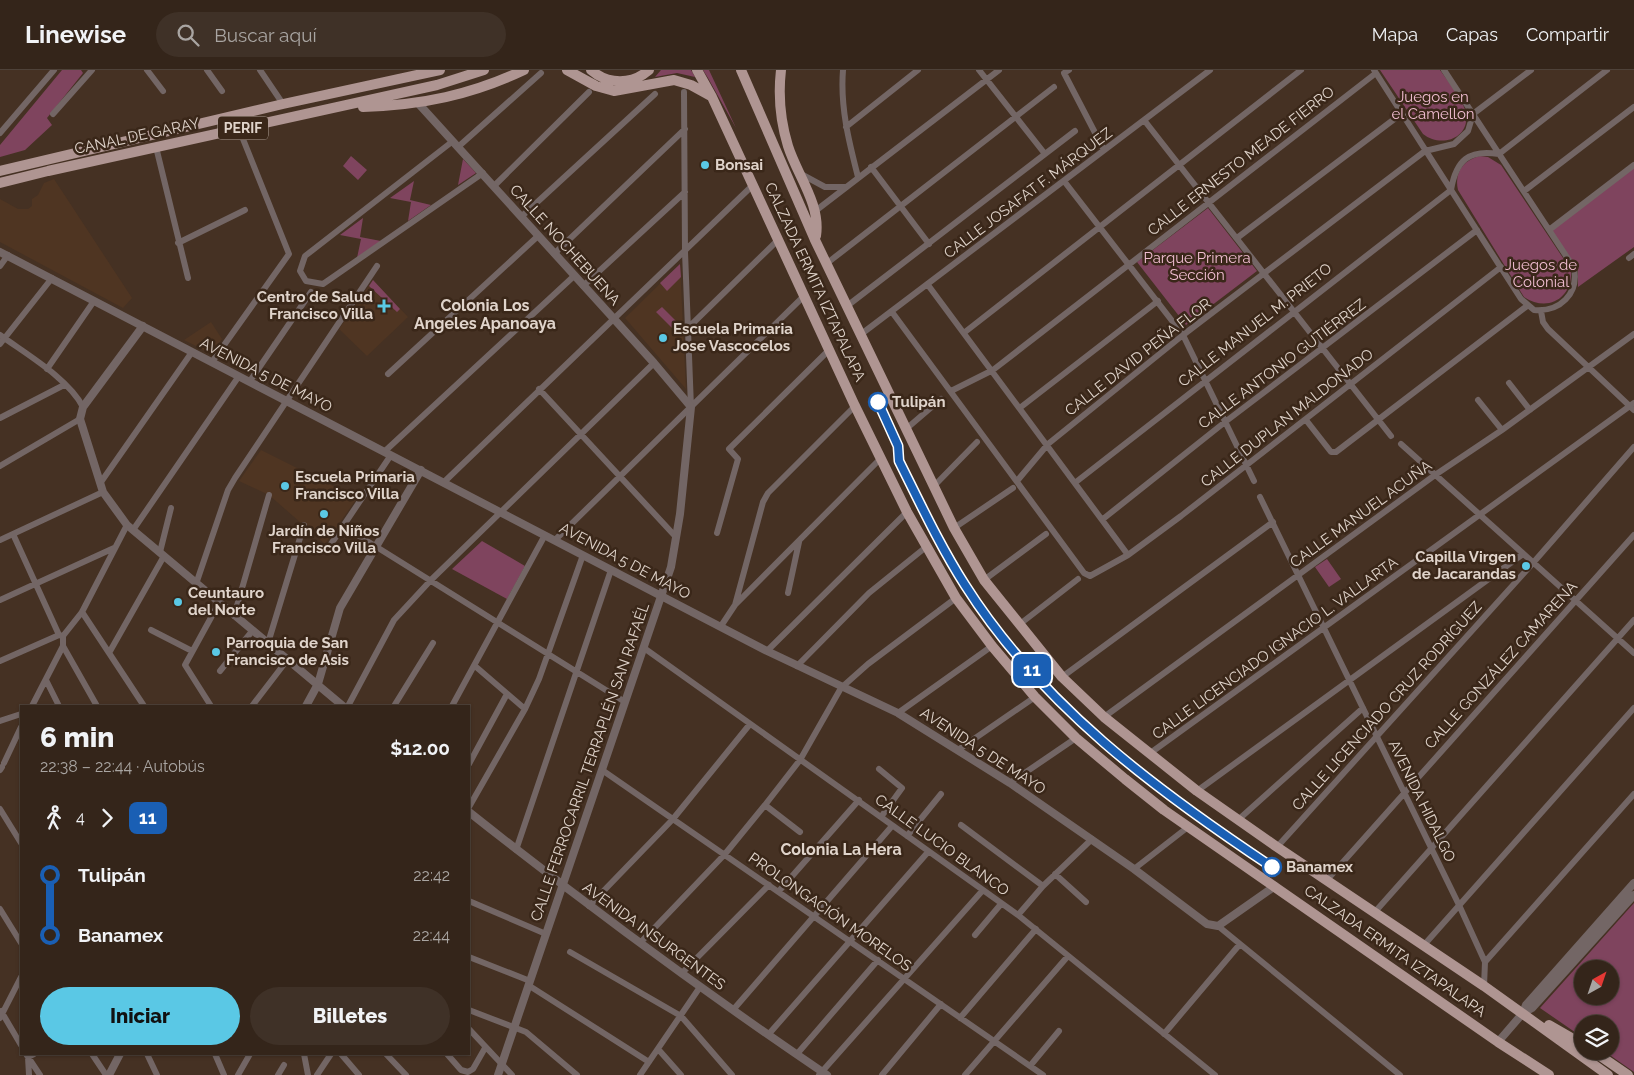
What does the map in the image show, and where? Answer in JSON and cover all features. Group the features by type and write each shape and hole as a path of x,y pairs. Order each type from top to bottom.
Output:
{"main road":[{"path":"392,81 406,70"},
{"name":"CANAL DE GARAY","path":"0,171 283,104 440,70"},
{"name":"CANAL DE GARAY","path":"0,183 449,82 484,70"},
{"path":"350,105 378,106 417,102 467,93 490,86 524,70"},
{"path":"567,70 596,86 614,91 674,80 691,84 712,97"},
{"path":"591,70 602,78 612,81 630,81 649,70"},
{"name":"CALZADA ERMITA IZTAPALAPA","path":"697,70 712,97 780,239 855,406 907,512 956,598 992,646 1035,697 1076,738 1125,779 1188,827 1538,1071 1549,1075"},
{"name":"CALZADA ERMITA IZTAPALAPA","path":"741,70 826,264 954,528 984,580 1062,677 1104,717 1148,754 1197,791 1484,986 1608,1075"},
{"path":"781,70 780,118 788,146 815,211 817,230 815,240"},
{"name":"CALZADA ERMITA IZTAPALAPA","path":"1523,1013 1574,1039"},
{"path":"1606,1060 1628,1075"}],"street":[{"path":"0,133 54,70"},
{"path":"147,70 163,91"},
{"path":"206,70 222,91"},
{"path":"260,70 283,104"},
{"path":"843,70 846,127 858,177"},
{"path":"846,127 918,70"},
{"path":"980,70 1045,154"},
{"path":"805,217 999,70"},
{"name":"CALLE JOSAFAT F. MÁRQUEZ","path":"860,335 1144,120 1201,73 1210,70"},
{"path":"965,332 1301,70"},
{"path":"1375,72 1527,306 1541,311 1551,310 1568,298 1575,285 1574,268 1446,73 1455,70"},
{"path":"1425,151 1454,144 1468,131 1473,114 1531,70"},
{"path":"1451,190 1453,178 1464,160 1480,152 1499,154 1608,70"},
{"path":"53,114 89,71"},
{"path":"1067,72 1104,150"},
{"name":"CALLE ERNESTO MEADE FIERRO","path":"951,391 993,370 1375,72"},
{"path":"483,173 323,284 306,281 300,271 305,256 456,144 541,73"},
{"path":"826,264 1054,87"},
{"path":"494,186 590,92"},
{"name":"CALLE FERROCARRIL TERRAPLÉN SAN RAFAÉL","path":"498,1075 561,885 671,568 682,498 691,407 685,252 684,92"},
{"path":"521,217 655,94"},
{"name":"CALLE NOCHEBUENA","path":"417,102 654,363 691,407"},
{"path":"1524,192 1634,107"},
{"path":"1237,238 1401,114"},
{"path":"1144,120 1210,202 1391,436"},
{"path":"212,362 289,254 239,129"},
{"path":"554,254 685,129"},
{"path":"847,306 1076,131"},
{"path":"156,147 188,278"},
{"name":"CALLE DAVID PEÑA FLOR","path":"1017,480 1048,444 1183,335 1425,151"},
{"path":"1549,230 1634,165"},
{"path":"871,167 930,244"},
{"path":"799,173 825,187 846,187"},
{"path":"1064,181 1158,300 1183,335 1254,481"},
{"path":"443,483 754,185"},
{"name":"CALLE MANUEL M. PRIETO","path":"1076,482 1451,190"},
{"path":"583,286 685,192"},
{"path":"178,243 245,210"},
{"name":"CALLE ANTONIO GUTIÉRREZ","path":"1103,519 1225,422 1477,230"},
{"path":"388,374 538,236"},
{"path":"689,327 780,239"},
{"path":"0,266 4,254"},
{"name":"AVENIDA 5 DE MAYO","path":"4,254 796,666 898,713 1010,783 1134,869 1207,924 1218,926"},
{"path":"196,584 228,490 286,400 377,266"},
{"name":"CALLE DUPLAN MALDONADO","path":"1017,480 1086,576 1094,576 1128,555 1306,420 1350,383 1501,267"},
{"path":"331,544 388,453 574,276"},
{"path":"0,344 6,339 52,278"},
{"path":"928,285 1021,407 1128,555"},
{"path":"250,381 311,292"},
{"path":"555,540 805,295"},
{"path":"1021,407 1158,300"},
{"path":"47,370 94,301"},
{"path":"1306,420 1331,452 1336,452 1527,306"},
{"path":"1541,311 1543,322 1548,329 1587,368 1633,407"},
{"path":"892,312 1017,480"},
{"path":"143,326 83,407 80,419 103,492 130,527 342,705"},
{"path":"0,334 47,370 78,398 83,407"},
{"name":"CALLE MANUEL ACUÑA","path":"1104,717 1435,475 1502,430 1634,334"},
{"path":"717,533 738,459 728,449 829,350"},
{"path":"101,482 192,352"},
{"path":"349,705 394,620 431,580 654,363"},
{"path":"0,661 61,636 82,612 114,548 239,376"},
{"path":"1510,383 1530,410"},
{"path":"0,418 64,385"},
{"path":"539,390 675,536"},
{"path":"906,429 941,399"},
{"path":"1478,400 1502,430"},
{"path":"736,605 763,502 768,493 855,406"},
{"name":"CALLE LICENCIADO IGNACIO L. VALLARTA","path":"1148,754 1479,515 1633,407"},
{"path":"0,466 80,419"},
{"path":"933,487 978,442"},
{"path":"1401,444 1634,653"},
{"name":"CALLE LICENCIADO CRUZ RODRÍGUEZ","path":"1277,847 1533,563 1634,447"},
{"path":"721,626 736,605 881,458"},
{"path":"307,705 318,684 340,608 421,470"},
{"path":"954,528 1013,488"},
{"path":"0,540 103,492"},
{"path":"234,616 269,495"},
{"name":"AVENIDA HIDALGO","path":"1260,497 1459,905 1485,962 1484,986"},
{"path":"109,653 162,554 171,508"},
{"path":"767,651 907,512"},
{"path":"1062,677 1273,522"},
{"path":"268,643 304,525"},
{"path":"343,526 625,702"},
{"path":"13,534 61,636 63,646 96,705"},
{"path":"984,580 1046,534"},
{"path":"453,705 476,666 545,535"},
{"name":"CALLE GONZÁLEZ CAMARENA","path":"1327,880 1403,792 1634,535"},
{"path":"788,593 799,541"},
{"path":"796,666 869,593 926,547"},
{"path":"0,600 114,548"},
{"path":"1197,791 1523,554"},
{"path":"470,805 526,709 549,654 583,555"},
{"path":"516,850 578,672 611,570"},
{"path":"1020,624 1078,579"},
{"path":"640,943 725,854 765,805 800,760 841,688 868,664 956,598"},
{"path":"209,705 185,665 219,603"},
{"path":"82,612 143,705"},
{"path":"1374,913 1634,620"},
{"path":"151,630 192,651"},
{"path":"220,671 253,630"},
{"path":"395,705 433,643"},
{"path":"33,705 63,646"},
{"path":"898,713 992,646"},
{"name":"CALLE LUCIO BLANCO","path":"644,648 1018,915 1215,1075"},
{"path":"253,705 288,659"},
{"path":"476,666 526,709"},
{"path":"46,680 58,705"},
{"path":"470,762 507,694"},
{"path":"958,750 1035,697"},
{"path":"1238,820 1363,708"},
{"path":"1424,945 1634,708"},
{"path":"0,721 20,714"},
{"path":"589,906 673,819 750,724"},
{"path":"2,767 20,732"},
{"path":"1010,783 1076,738"},
{"path":"879,769 902,788 881,817"},
{"name":"PROLONGACIÓN MORELOS","path":"602,770 1043,1075"},
{"path":"907,836 941,794"},
{"path":"1485,962 1634,794"},
{"path":"779,891 859,800"},
{"path":"765,805 800,832"},
{"path":"0,809 20,841"},
{"name":"AVENIDA INSURGENTES","path":"470,813 589,906 823,1074"},
{"path":"961,825 1043,886"},
{"path":"733,1010 892,826"},
{"path":"1134,869 1188,827"},
{"path":"1018,915 1054,874 1092,839"},
{"path":"768,1035 928,852"},
{"path":"1054,874 1086,902"},
{"path":"1523,1013 1526,1005 1634,884"},
{"path":"682,973 769,885"},
{"path":"1275,886 1218,926 1400,1075"},
{"path":"823,1074 903,978 983,890"},
{"path":"1498,1042 1523,1013 1532,1008 1634,895"},
{"path":"470,901 546,934"},
{"path":"975,935 1002,904"},
{"path":"0,910 20,941"},
{"path":"960,1018 1036,929"},
{"path":"1164,1034 1240,944"},
{"path":"570,952 681,1016 732,1075"},
{"path":"965,1075 1068,956"},
{"path":"470,957 529,983 649,1062"},
{"path":"797,1054 878,960"},
{"path":"20,979 1,1014 20,1043"},
{"path":"640,1075 700,987"},
{"path":"882,1075 941,1004"},
{"path":"470,1010 526,1032 577,1075"},
{"path":"470,1030 501,1066 512,1075"},
{"path":"1030,1066 1059,1031"},
{"path":"448,1055 461,1070 468,1072 473,1069 485,1048"},
{"path":"658,1049 681,1075"},
{"path":"29,1075 30,1055"},
{"path":"30,1055 40,1075"},
{"path":"93,1055 107,1075 119,1055"},
{"path":"147,1055 157,1075"},
{"path":"215,1055 224,1075"},
{"path":"238,1075 249,1055"},
{"path":"304,1055 308,1075"},
{"path":"318,1075 330,1055"},
{"path":"341,1055 360,1075"},
{"path":"387,1055 406,1075"},
{"path":"278,1075 284,1065"}],"shaded area":[{"path":"54,179 132,298 123,308 0,242 0,199 18,209 28,209 32,206 32,199 38,195 44,183"},
{"name":"Escuela Primaria Jose Vascocelos","path":"680,264 686,389 625,318"},
{"path":"373,280 408,317 367,356 339,329"},
{"path":"211,322 222,339 212,354 184,340"},
{"path":"261,450 357,498 325,544 269,495 239,481"}],"green space":[{"path":"62,70 81,70 83,73 47,118 52,125 25,150 0,157 0,145"},
{"path":"661,70 691,70 695,77 677,73 655,77"},
{"path":"703,70 709,70 736,128 708,78"},
{"name":"Juegos en el Camellon","path":"1380,70 1440,70 1457,94 1465,110 1466,119 1460,133 1454,138 1447,140 1431,138 1423,134"},
{"path":"351,156 367,170 358,180 343,166"},
{"name":"Juegos de Colonial","path":"1480,156 1488,157 1501,165 1571,270 1571,280 1568,288 1557,300 1550,303 1542,303 1533,302 1524,297 1458,190 1457,178 1461,168 1469,161"},
{"path":"463,159 476,173 458,185"},
{"path":"1634,167 1634,247 1578,287 1578,269 1551,230"},
{"path":"414,181 410,200 431,205 408,221 411,202 390,198"},
{"name":"Parque Primera Sección","path":"1208,208 1257,271 1186,325 1137,262"},
{"path":"363,218 360,237 381,241 357,258 361,239 340,235"},
{"path":"680,264 681,277 667,291 660,283"},
{"path":"373,280 400,309 397,312 369,286"},
{"path":"662,307 680,325 674,330 656,312"},
{"path":"482,541 525,566 507,599 452,569"},
{"path":"1327,559 1341,579 1329,587 1315,567"},
{"path":"1634,903 1634,1072 1617,1060 1619,1060 1619,1015 1574,1015 1574,1031 1540,1008 1574,970 1574,1005 1619,1005 1619,960 1583,960"}],"bus line":[{"name":"11","path":"878,402 898,446 899,461 948,557 975,600 1027,665 1082,723 1131,767 1184,808 1272,867"}],"place":[{"name":"Bonsai","path":"705,165"},
{"name":"Centro de Salud Francisco Villa","path":"384,306"},
{"name":"Escuela Primaria Jose Vascocelos","path":"663,338"},
{"name":"Tulipán","path":"878,402"},
{"name":"Escuela Primaria Francisco Villa","path":"285,486"},
{"name":"Jardín de Niños Francisco Villa","path":"324,514"},
{"name":"Capilla Virgen de Jacarandas","path":"1526,566"},
{"name":"Ceuntauro del Norte","path":"178,602"},
{"name":"Parroquia de San Francisco de Asis","path":"216,652"},
{"name":"Banamex","path":"1272,867"}],"district":[{"name":"Colonia Los Angeles Apanoaya","path":"485,314"},
{"name":"Colonia La Hera","path":"841,849"}]}
